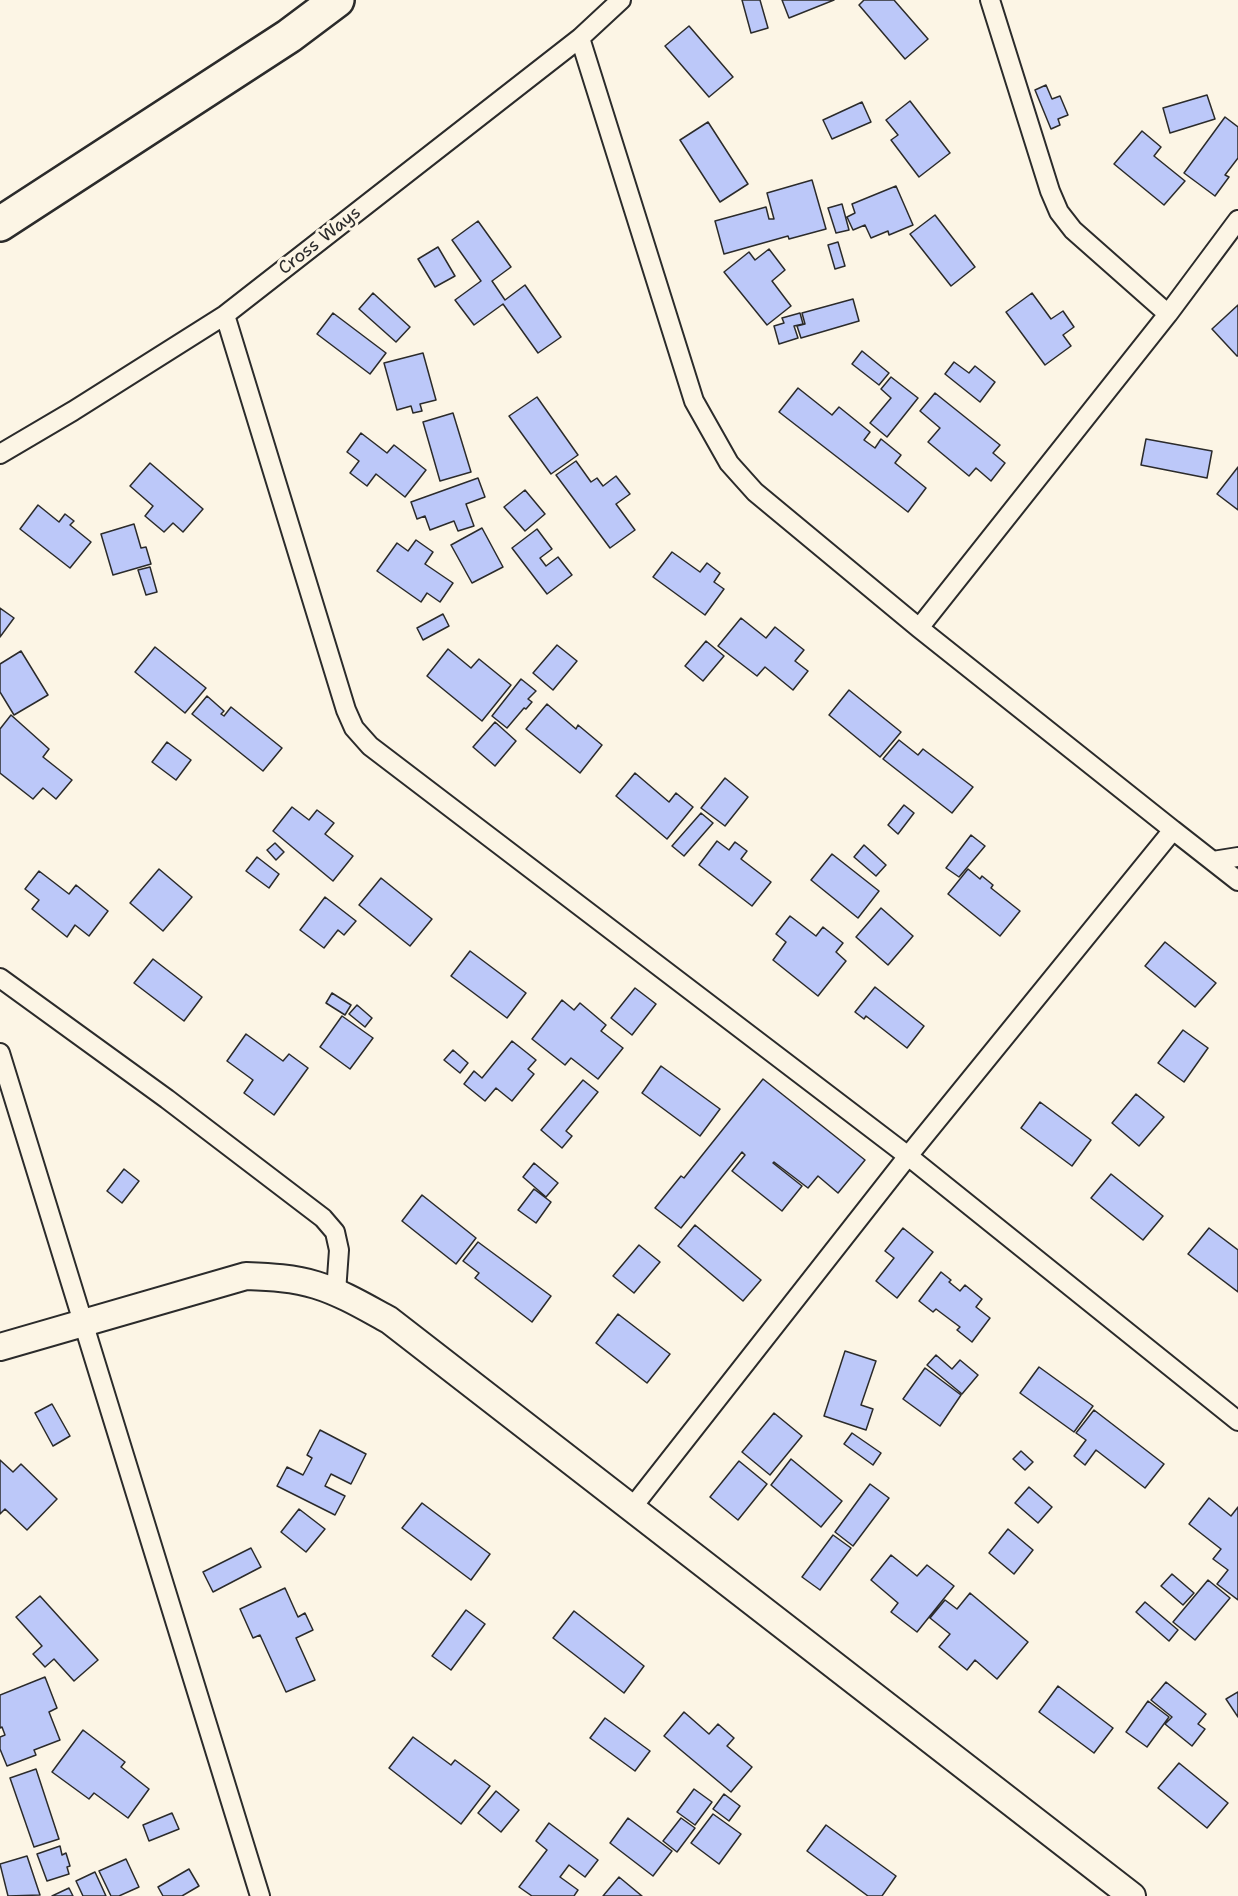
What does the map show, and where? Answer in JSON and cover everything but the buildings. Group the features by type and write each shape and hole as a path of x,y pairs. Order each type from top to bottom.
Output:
{"highway":[{"path":"0,224 289,36 337,0"}],"street":[{"name":"Cross Ways","path":"0,454 225,315 580,38 621,0"},
{"path":"990,0 1050,191 1059,212 1073,230 1168,314"},
{"path":"580,38 694,401 729,464 755,492 919,628 1238,881"},
{"path":"919,628 1168,314 1238,220"},
{"path":"225,315 346,710 354,728 370,747 908,1156 1238,1420"},
{"path":"631,1509 908,1156 1173,830"},
{"path":"1213,861 1238,857"},
{"path":"0,978 167,1099 323,1218 335,1232 339,1250 336,1292"},
{"path":"0,1053 260,1896"},
{"path":"0,1347 246,1276 278,1277 316,1284 351,1299 388,1320 1132,1896"}]}
